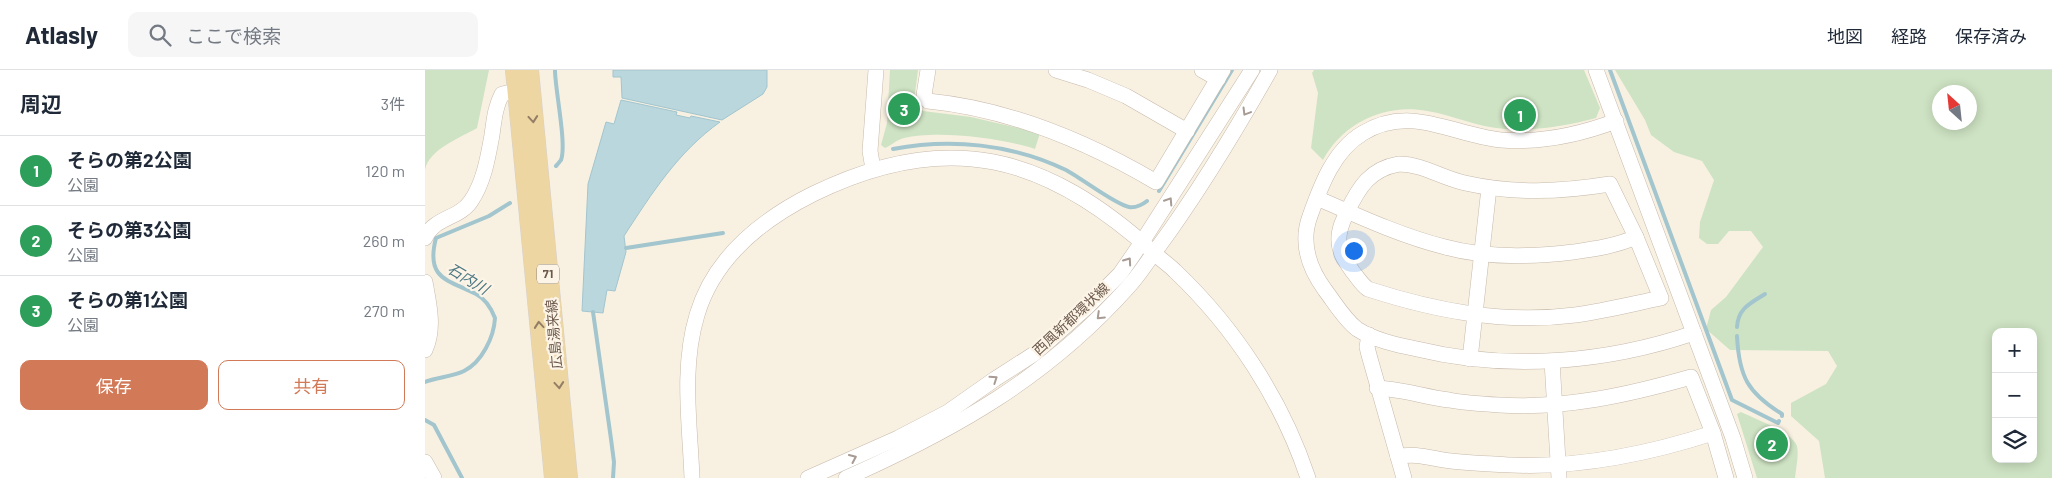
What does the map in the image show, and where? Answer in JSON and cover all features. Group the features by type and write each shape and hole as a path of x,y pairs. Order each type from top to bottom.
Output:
{"main road":[{"name":"広島湯来線","path":"515,70 525,83 564,478"}],"street":[{"path":"873,169 870,151 876,70"},
{"path":"929,70 924,95 928,101 985,110 1069,137 1112,156 1156,182 1220,74 1202,70"},
{"path":"1056,70 1126,96 1187,131"},
{"name":"西風新都環状線","path":"808,478 931,422 1034,354 1100,294 1119,274 1142,242 1252,70"},
{"name":"西風新都環状線","path":"846,478 940,434 989,405 1061,352 1115,301 1131,284 1199,189 1270,70"},
{"path":"1596,70 1733,438 1745,478"},
{"path":"425,238 432,227 462,211 473,198 480,184 487,157 497,102 502,94 525,83"},
{"path":"1616,121 1593,130 1567,136 1520,140 1483,137 1417,120 1381,124 1355,138 1339,153 1333,163 1307,226 1305,242 1308,260 1317,279 1341,312 1356,328 1369,335 1424,351 1470,359 1510,362 1551,361 1590,357 1655,345 1694,333"},
{"path":"692,478 688,358 697,313 713,279 736,247 749,234 775,215 831,186 873,169 902,162 940,158 976,160 1016,168 1053,181 1077,193 1111,216 1142,242 1203,299 1249,359 1280,411 1308,478"},
{"path":"1406,164 1453,180 1489,188 1548,192 1610,184 1661,298 1574,315 1534,318 1474,315 1416,304 1365,287 1346,262 1339,247 1339,235 1357,191 1367,178 1378,171 1391,166 1406,164"},
{"path":"1470,359 1489,188"},
{"path":"1317,198 1394,230 1445,248 1482,253 1515,255 1556,254 1624,243 1635,237"},
{"path":"425,282 430,323 430,335 425,350"},
{"path":"1369,335 1367,347 1377,388 1404,478"},
{"path":"1551,361 1559,471"},
{"path":"1377,388 1389,388 1466,402 1500,405 1554,405 1619,396 1691,377 1713,433 1727,478"},
{"path":"1398,457 1408,454 1460,462 1513,465 1559,471 1645,452 1713,433"},
{"path":"425,462 433,478"}],"green space":[{"path":"425,70 489,70 477,128 439,150 432,156 425,170"},
{"path":"890,70 918,70 914,101 923,111 971,117 1040,133 1035,149 988,139 952,135 904,138 885,148 881,145 887,123"},
{"path":"1314,70 1584,70 1600,108 1596,118 1551,127 1528,129 1494,128 1427,111 1396,110 1381,113 1354,126 1331,147 1323,160 1311,148 1318,93 1312,73"},
{"path":"1615,70 2052,70 2052,478 1825,478 1819,441 1791,416 1791,403 1826,384 1837,366 1828,351 1730,350 1706,329 1711,310 1726,297 1763,247 1751,231 1729,231 1718,244 1707,244 1699,238 1700,222 1714,180 1702,161 1674,152 1651,135 1645,120"},
{"path":"1741,412 1781,431 1794,441 1798,453 1795,478 1757,478 1737,414"}],"water":[{"path":"613,70 767,70 767,87 763,94 722,120 622,98 621,77 613,77"},
{"path":"621,100 677,112 676,115 720,122 691,146 667,174 624,236 626,252 615,291 607,290 603,313 582,311 588,184 606,122 614,124"}],"waterway":[{"name":"石内川","path":"555,70 563,142 561,160 556,166"},
{"path":"1159,191 1232,70"},
{"path":"1610,70 1732,400 1778,423 1779,421"},
{"path":"893,149 937,144 959,144 1003,149 1024,154 1066,170 1107,197 1123,205 1134,207 1147,201"},
{"name":"石内川","path":"425,382 459,373 476,362 486,348 495,318 483,298 442,277 434,262 433,252 436,238 489,216 510,203"},
{"path":"626,248 723,233"},
{"path":"1737,327 1740,315 1746,307 1765,294"},
{"path":"593,312 614,462 613,478"},
{"path":"1737,336 1740,363 1753,391 1782,414 1782,416"},
{"name":"石内川","path":"425,420 434,425 462,478"}],"place":[{"name":"そらの第1公園","path":"904,109"},
{"name":"そらの第2公園","path":"1520,115"},
{"name":"そらの第3公園","path":"1772,444"}]}
